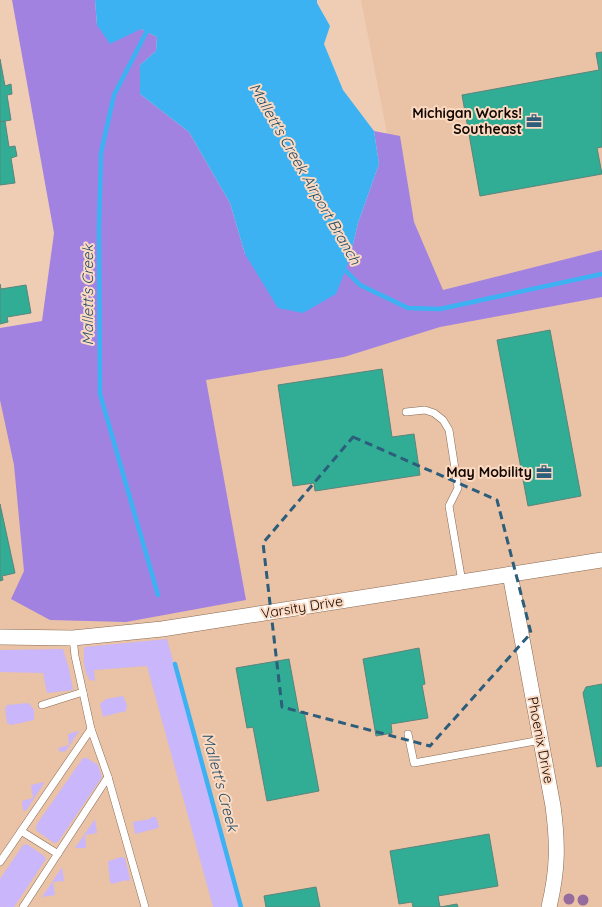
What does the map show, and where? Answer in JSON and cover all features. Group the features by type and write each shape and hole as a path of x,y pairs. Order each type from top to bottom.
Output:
{"street":[{"name":"Varsity Drive","path":"0,638 73,638 162,629 602,560"},
{"name":"Phoenix Drive","path":"510,574 554,806 557,840 557,866 554,888 549,907"}],"lane":[{"path":"406,412 425,410 434,413 443,420 449,430 458,488 449,506 462,582"},
{"path":"73,638 75,656 91,729 108,777 145,907"},
{"path":"42,704 83,692"},
{"path":"0,862 91,729"},
{"path":"408,734 414,763 541,740"},
{"path":"23,907 108,777"},
{"path":"21,831 58,854"}],"highlighted area":[{"path":"353,437 497,500 531,633 430,746 282,707 263,543"}],"shaded area":[{"path":"12,0 95,0 97,25 141,29 157,37 156,51 140,65 140,94 189,132 230,203 245,254 349,261 358,223 379,164 374,131 400,136 414,222 443,290 602,250 602,297 440,327 344,357 206,380 246,600 126,622 50,620 11,599 24,571 14,465 0,400 0,328 42,321 54,233"},
{"path":"361,0 602,0 602,907 0,907 0,394 424,322"},
{"path":"167,639 240,907 213,907 147,666 94,670 95,681 90,680 86,673 84,664 84,647"},
{"path":"63,649 73,690 47,693 43,673 0,672 0,650"},
{"path":"123,696 127,705 126,711 103,717 100,704 106,699"},
{"path":"29,703 34,710 34,720 11,725 7,723 5,709 7,705"},
{"path":"79,731 66,751 60,752 58,748 69,745 68,734"},
{"path":"83,758 87,758 98,765 102,777 58,842 54,843 37,831 37,824"},
{"path":"44,782 26,811 23,810 22,801 33,798 31,785"},
{"path":"151,817 156,817 159,826 158,828 135,834 133,822 150,819"},
{"path":"95,819 97,833 85,835 86,848 75,848"},
{"path":"27,844 46,859 14,907 0,907 0,879 23,845"},
{"path":"121,857 125,858 130,879 128,882 126,880 112,884 110,882 108,862"},
{"path":"62,867 64,881 53,882 55,895 42,897"}],"water":[{"path":"95,0 317,0 317,3 330,26 324,44 343,90 374,131 379,164 358,223 349,261 336,294 303,313 278,308 245,254 230,203 189,132 140,94 140,65 156,51 157,37 141,29 110,44 97,25"}],"building":[{"name":"Michigan Works! Southeast","path":"602,52 602,147 597,148 602,174 480,196 462,95 599,70 596,53"},
{"path":"0,59 5,86 11,84 12,94 7,95 11,120 0,122"},
{"path":"5,121 9,147 15,146 17,156 11,158 15,183 0,185 0,122"},
{"path":"0,284 1,289 26,285 31,313 7,317 8,322 0,324"},
{"path":"550,330 581,496 528,506 497,340"},
{"path":"382,369 392,437 414,434 420,475 315,491 314,483 293,486 278,385"},
{"path":"0,504 15,573 2,576 3,580 0,581"},
{"path":"419,648 425,684 422,685 428,718 391,724 392,733 376,736 363,659"},
{"path":"289,659 299,713 304,711 319,791 267,801 253,727 247,728 236,668"},
{"path":"602,684 602,766 597,767 583,693 586,687"},
{"path":"489,834 498,886 438,896 440,907 413,907 412,902 399,904 390,851"},
{"path":"316,887 320,907 266,907 264,896"},
{"path":"457,904 458,907 440,907"}],"waterway":[{"name":"Mallett's Creek","path":"149,27 114,95 101,153 99,229 100,394 158,595"},
{"name":"Mallett's Creek Airport Branch","path":"342,267 360,285 408,308 440,309 602,274"},
{"name":"Mallett's Creek","path":"175,664 241,907"}],"place":[{"name":"Michigan Works! Southeast","path":"534,121"},
{"name":"May Mobility","path":"544,472"}]}
